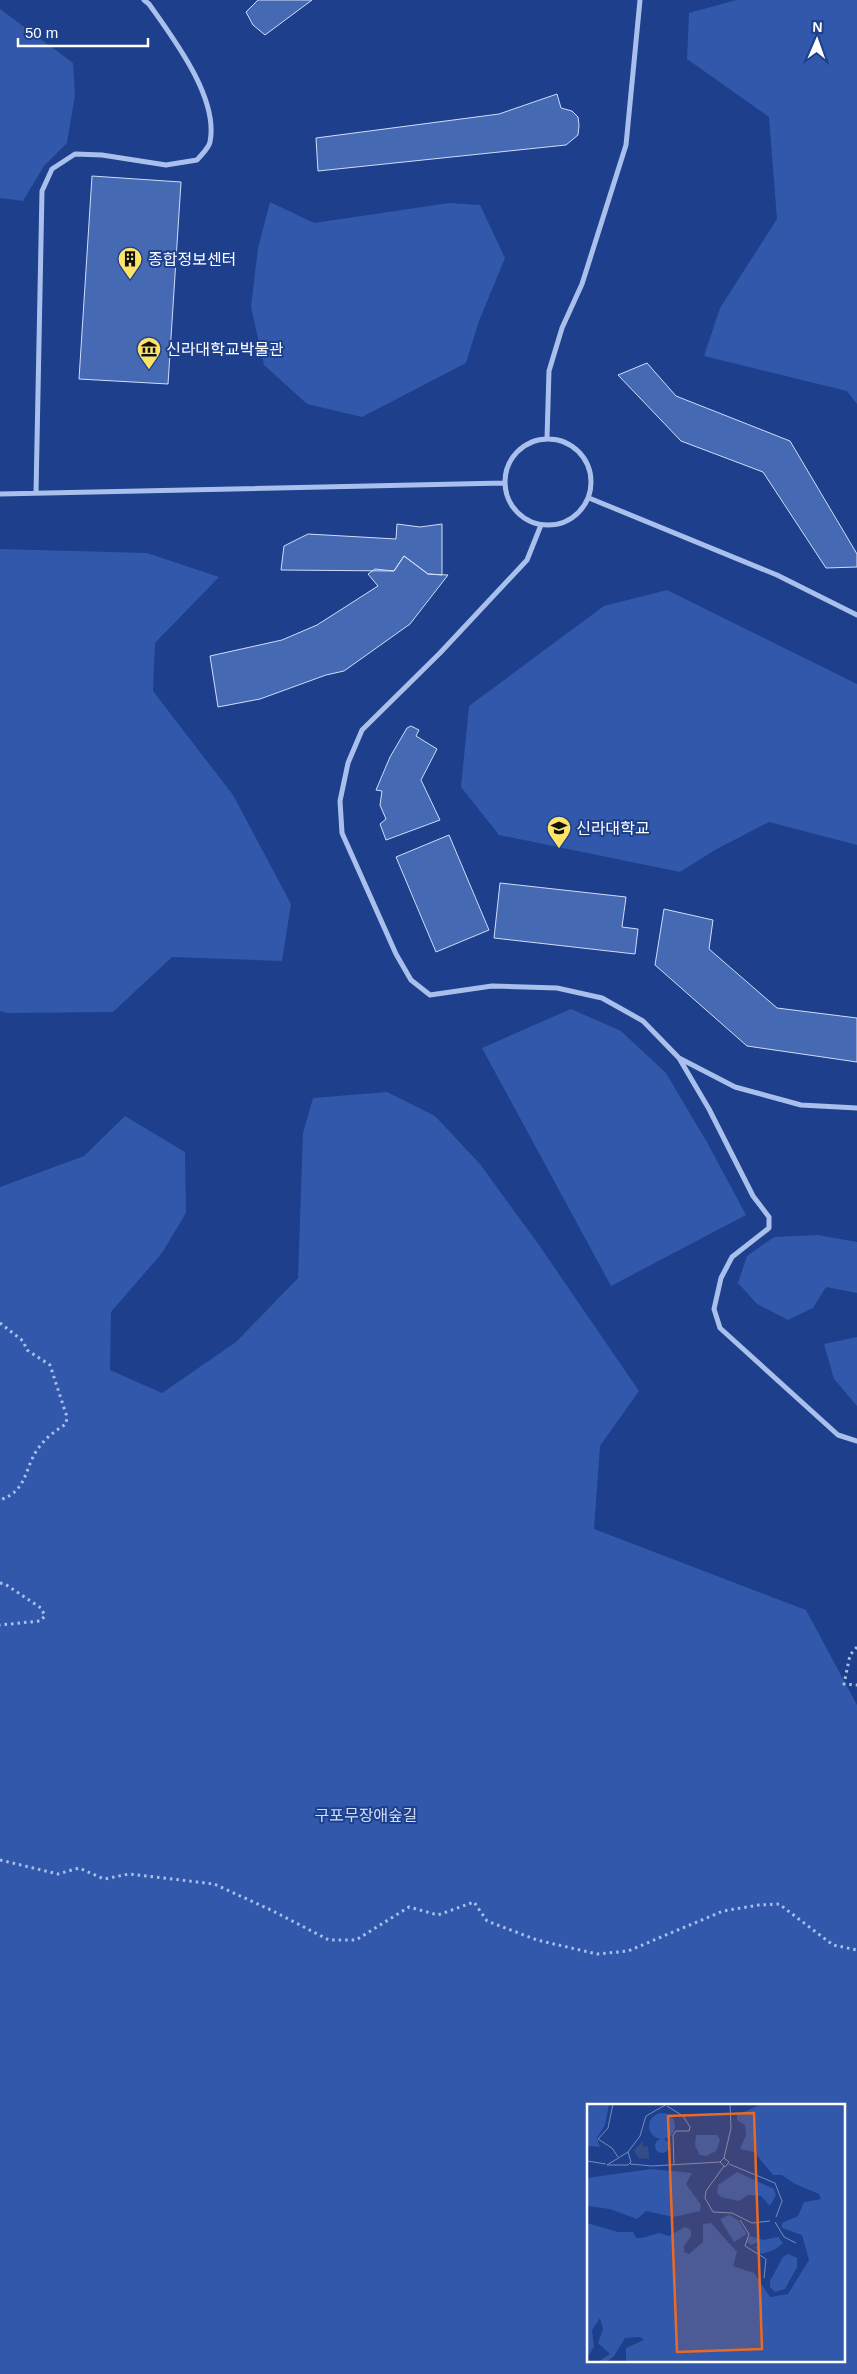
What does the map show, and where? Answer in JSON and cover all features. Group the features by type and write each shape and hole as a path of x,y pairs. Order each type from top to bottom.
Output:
{"street":[{"path":"36,493 42,191 52,169 75,154 102,155 166,165 197,160 210,143 210,111 197,81 177,44 149,4 144,0"},
{"path":"547,438 550,371 562,328 582,284 626,145 640,0"},
{"path":"547,438 564,441 578,450 588,464 592,481 589,498 580,512 566,522 549,526 532,523 518,514 508,500 504,483 507,466 516,452 530,442 547,438"},
{"path":"0,494 504,483"},
{"path":"589,498 777,575 857,615"},
{"path":"541,525 527,560 440,653 362,730 348,763 340,800 342,833 396,954 411,980 430,995 492,986 557,988 602,998 643,1021 679,1058 709,1109 753,1196 769,1217 769,1228 732,1257 721,1278 714,1309 720,1328 838,1435 857,1441"},
{"path":"679,1058 735,1087 801,1105 857,1108"}],"path":[{"path":"0,1324 23,1341 27,1350 50,1365 67,1417 66,1424 49,1435 37,1450 28,1467 25,1480 11,1496 0,1500"},
{"path":"0,1583 5,1584 41,1608 44,1616 40,1622 0,1625"},
{"path":"857,1647 850,1655 844,1684 857,1685"},
{"path":"0,1860 58,1874 79,1868 104,1879 129,1874 214,1884 271,1910 329,1940 356,1940 409,1907 438,1915 474,1902 487,1921 537,1940 597,1954 628,1951 723,1911 779,1904 833,1945 857,1950"}],"green space":[{"path":"736,0 857,0 857,404 847,391 704,356 720,308 777,219 769,117 687,59 689,13"},
{"path":"0,9 73,63 75,95 67,143 44,166 23,201 0,198"},
{"path":"270,202 314,223 449,203 480,205 505,258 479,321 466,363 362,417 307,404 264,365 251,307 258,248"},
{"path":"0,549 147,553 219,577 155,643 153,691 233,795 291,904 282,961 172,957 113,1012 7,1013 0,1011"},
{"path":"667,590 857,684 857,845 769,822 715,850 680,872 499,835 461,787 469,706 604,606"},
{"path":"571,1009 621,1031 666,1073 708,1144 746,1215 611,1286 482,1048"},
{"name":"구포무장애숲길","path":"387,1092 435,1116 480,1164 539,1245 639,1391 600,1446 594,1529 806,1610 857,1705 857,2374 0,2374 0,1187 84,1156 125,1116 185,1152 186,1213 162,1253 111,1312 110,1370 162,1393 236,1342 298,1278 303,1133 313,1098"},
{"path":"818,1235 857,1242 857,1293 826,1287 813,1308 788,1320 757,1304 738,1283 747,1256 774,1237"},
{"path":"857,1337 857,1406 834,1379 824,1344"}],"building":[{"path":"258,0 312,0 265,35 253,25 246,12"},
{"path":"557,94 561,108 572,111 578,117 578,135 566,145 318,171 316,138 499,114"},
{"name":"종합정보센터","path":"92,176 181,182 168,384 79,379"},
{"path":"647,363 676,396 790,441 857,554 857,567 826,568 763,472 681,441 618,375"},
{"path":"397,524 420,527 442,524 442,575 428,574 404,556 394,571 281,570 284,546 308,534 396,539"},
{"path":"404,556 428,574 448,575 410,624 344,671 326,675 260,699 218,707 210,656 282,640 317,625 378,586 368,574 375,569 394,571"},
{"path":"411,726 419,730 416,736 437,749 421,780 440,820 386,840 380,824 386,819 380,805 382,791 376,790 390,757 407,728"},
{"path":"449,835 489,930 436,952 396,857"},
{"path":"500,883 626,897 622,927 638,929 635,954 494,938"},
{"path":"664,909 713,920 709,949 777,1008 857,1018 857,1062 747,1046 655,965"}],"place":[{"name":"종합정보센터","path":"130,280"},
{"name":"신라대학교박물관","path":"149,370"},
{"name":"신라대학교","path":"559,849"}]}
